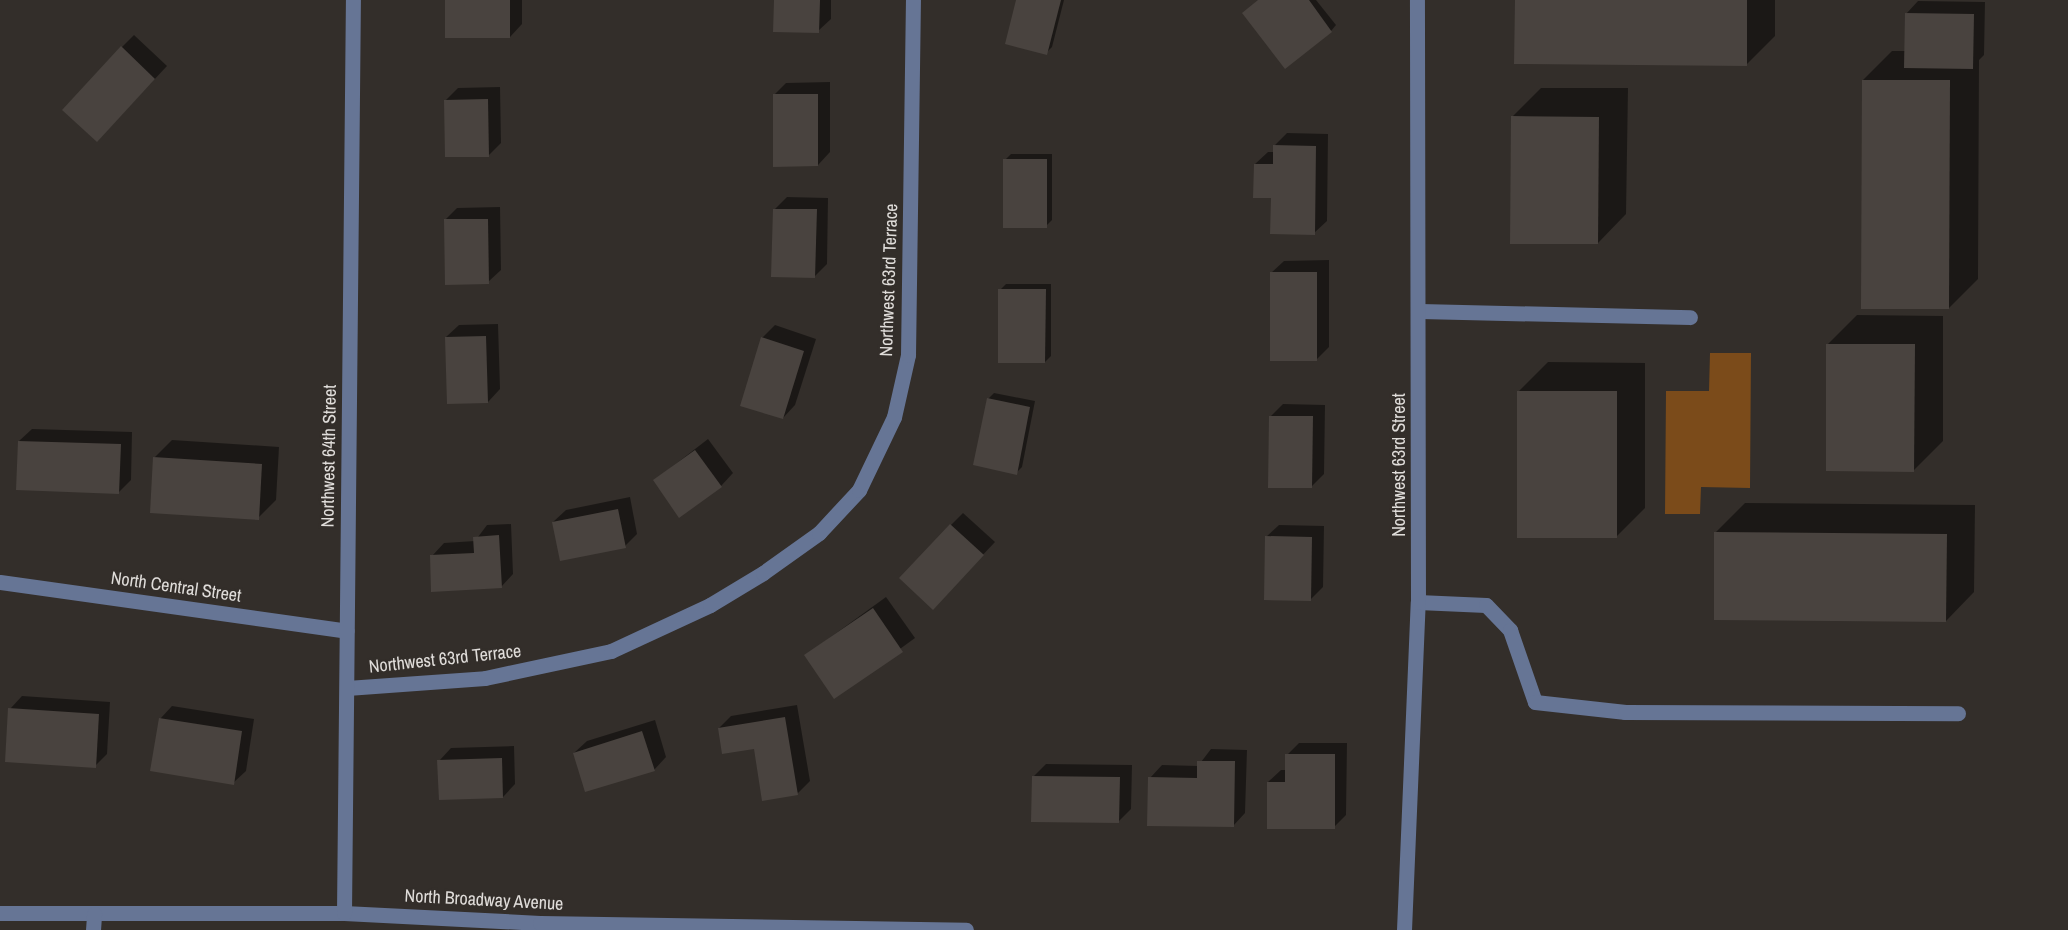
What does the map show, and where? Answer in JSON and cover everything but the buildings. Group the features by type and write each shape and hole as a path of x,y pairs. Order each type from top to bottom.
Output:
{"street":[{"name":"Northwest 64th Street","path":"344,913 353,0"},
{"name":"Northwest 63rd Terrace","path":"347,688 485,678 611,651 710,605 763,573 819,532 859,490 894,417 908,355 913,0"},
{"name":"Northwest 63rd Street","path":"1404,930 1418,602 1420,311 1417,0"},
{"path":"1420,311 1690,317"},
{"name":"North Central Street","path":"0,582 347,631"},
{"path":"1418,602 1486,605 1510,630 1535,702 1625,712 1958,713"},
{"name":"North Broadway Avenue","path":"0,913 344,913 540,923 966,930"},
{"path":"93,930 94,914"}],"shaded area":[{"path":"1710,353 1751,353 1750,488 1701,487 1700,514 1665,514 1666,391 1709,391"}]}
